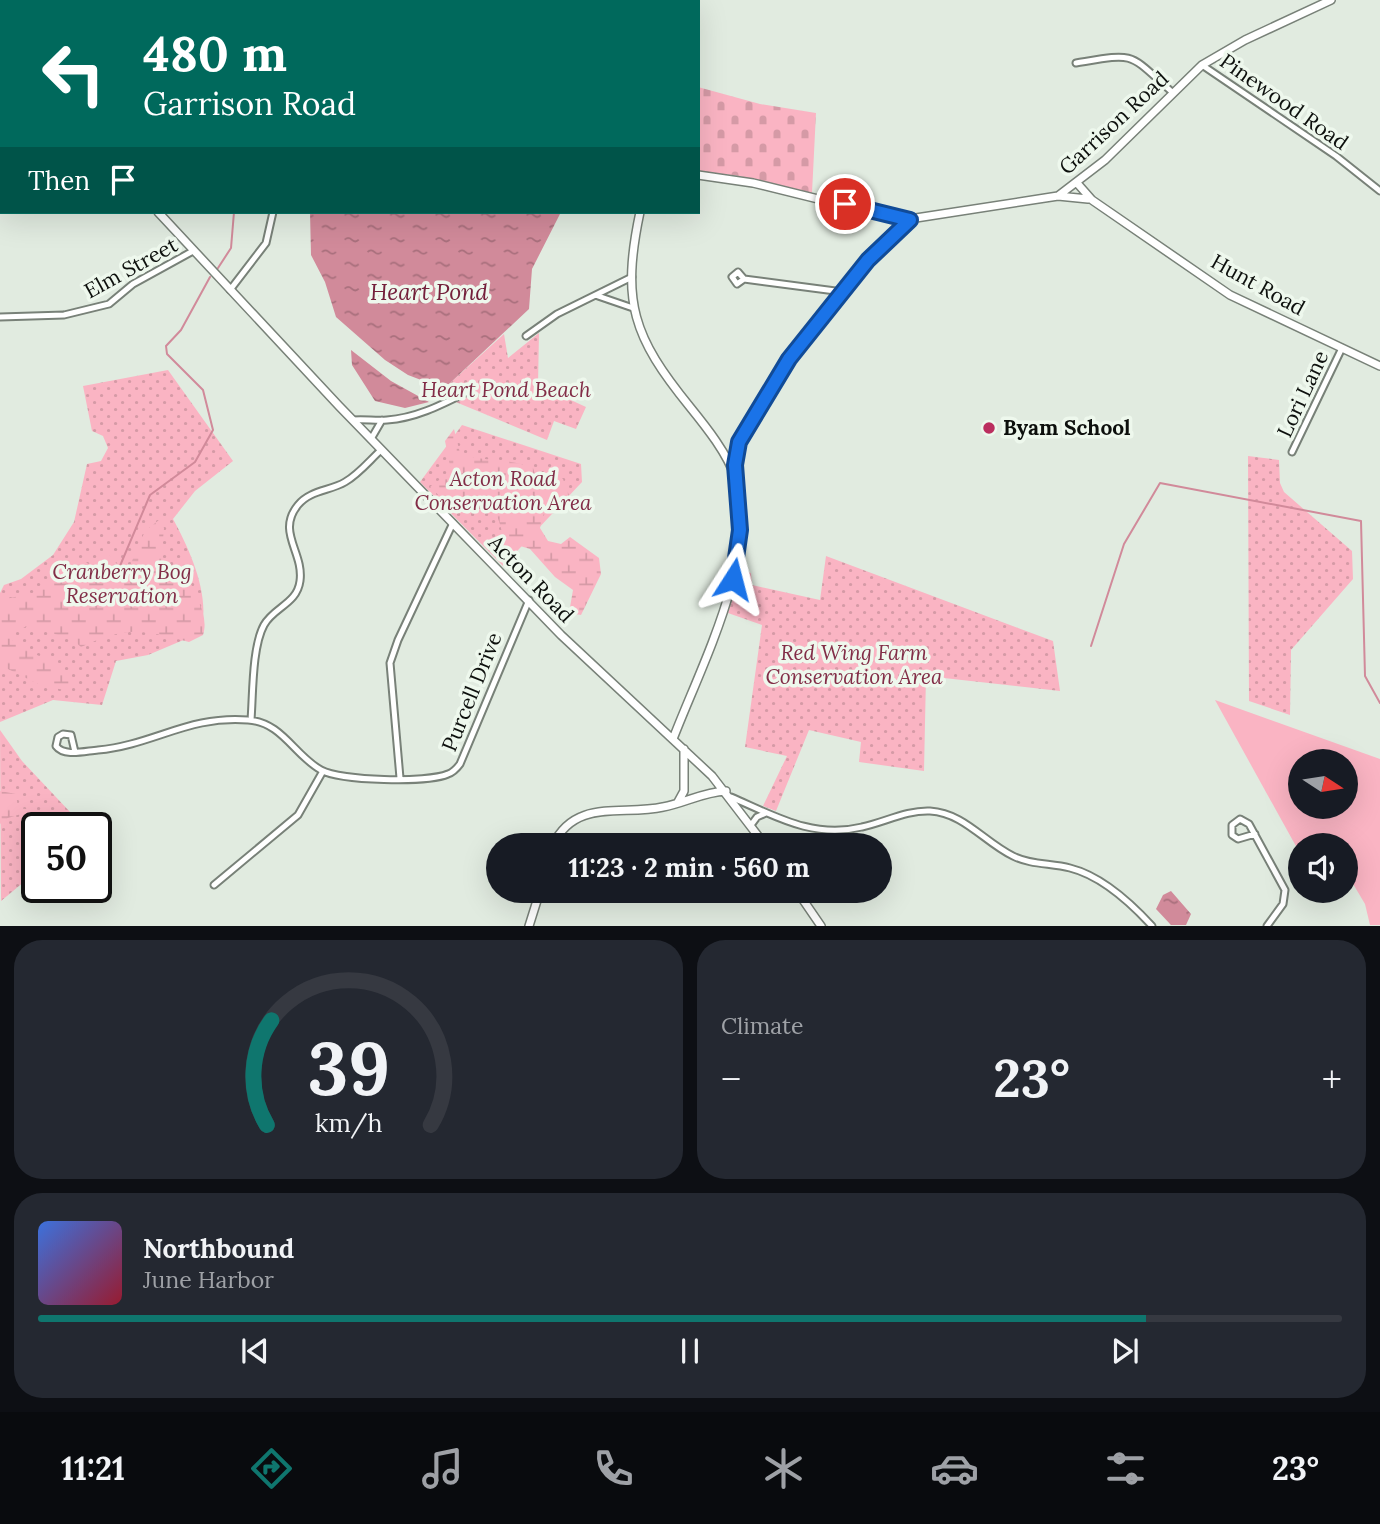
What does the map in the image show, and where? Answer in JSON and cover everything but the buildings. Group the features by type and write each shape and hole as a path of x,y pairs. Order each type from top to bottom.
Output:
{"main road":[{"name":"Garrison Road","path":"700,175 753,183 910,220 1058,196 1077,183 1128,138 1202,65 1245,40 1331,0"},
{"name":"Hunt Road","path":"1077,183 1092,200 1230,295 1380,366"},
{"name":"Hunt Road","path":"1058,196 1092,200"},
{"name":"Acton Road","path":"160,214 381,450 571,645 684,748 729,794 757,833"},
{"path":"640,214 632,277 634,308 645,346 709,430 736,479 740,519 736,568 673,739"},
{"path":"678,802 685,786 684,748"},
{"path":"561,833 566,826 585,814 661,808 678,802 729,794"},
{"path":"529,926 536,903"},
{"path":"805,903 821,926"}],"street":[{"path":"1076,63 1123,55 1138,60 1172,92"},
{"name":"Pinewood Road","path":"1202,65 1336,156 1380,191"},
{"path":"230,291 266,243 273,214"},
{"path":"736,479 736,456 743,435 783,367 873,254 910,220"},
{"name":"Elm Street","path":"0,317 64,315 109,304 133,285 194,251"},
{"path":"526,336 556,314 598,296 613,285 632,277"},
{"path":"744,279 843,292"},
{"path":"598,296 634,308"},
{"name":"Lori Lane","path":"1292,452 1342,348"},
{"path":"353,420 382,420 437,408 467,392"},
{"path":"371,439 382,420"},
{"path":"251,720 261,632 270,618 293,599 300,582 299,565 289,533 293,512 305,497 349,479 381,450"},
{"path":"400,778 390,663 398,640 453,523"},
{"name":"Purcell Drive","path":"75,752 135,746 188,724 251,720 279,731 296,750 323,771 345,776 400,778 449,774 460,764 528,600"},
{"path":"214,885 298,815 323,771"},
{"path":"729,794 798,826 833,831 860,828 915,812 943,813 967,824 1013,856 1071,868 1092,877 1121,897 1152,926"},
{"path":"751,825 757,817 766,813"},
{"path":"1255,834 1238,839 1233,835 1232,825 1243,819 1255,834 1285,890 1283,904 1267,926"}],"green space":[{"path":"700,88 760,104 816,113 812,193 739,176 700,171"},
{"name":"Heart Pond Beach","path":"539,333 538,385 586,407 576,429 554,421 547,440 434,393 449,384 504,334 508,358"},
{"name":"Cranberry Bog Reservation","path":"168,370 233,461 195,491 173,519 192,559 201,590 203,619 200,633 148,655 116,661 102,705 53,700 0,722 0,593 4,585 21,579 53,555 74,522 87,464 101,461 108,448 103,436 92,431 83,386"},
{"name":"Acton Road Conservation Area","path":"462,425 581,464 582,482 503,566 420,482"},
{"path":"454,429 460,453 533,468 537,480 563,479 570,498 544,513 540,528 548,541 561,544 570,537 599,558 601,574 581,615 569,613 573,590 555,577 530,549 504,541 498,518 491,506 470,496 456,512 430,487 451,471 445,441"},
{"path":"1248,456 1279,460 1280,483 1284,492 1352,551 1353,579 1291,650 1290,715 1249,701"},
{"path":"159,520 164,528 161,561 174,566 181,558 187,557 188,574 204,619 203,635 189,642 145,632 122,633 81,647 72,639 27,626 13,633 12,640 27,651 60,666 71,678 70,687 64,690 40,685 0,665 0,600 40,592 59,561 80,560 89,564 93,572 97,570 103,562 103,547 117,564 129,568 145,531"},
{"name":"Red Wing Farm Conservation Area","path":"826,556 1053,641 1060,691 926,676 924,771 859,762 861,742 809,730 776,811 763,806 787,756 745,747 762,625 728,613 742,570 751,573 752,585 820,600"},
{"path":"1215,700 1352,749 1288,749 1288,819 1358,819 1358,751 1380,759 1380,925 1370,925 1365,904 1358,892 1358,833 1289,833"},
{"path":"0,730 22,761 70,812 21,812 21,884 1,901"},
{"path":"0,791 16,794 18,808 34,810 21,812 0,824"}],"water":[{"name":"Heart Pond","path":"310,214 560,214 532,269 529,309 449,384 429,383 408,375 385,360 336,317 325,282 311,255"},
{"path":"351,350 391,381 429,402 405,408 375,401 352,365"},
{"path":"1171,891 1191,914 1186,925 1171,925 1156,909 1163,895"}],"waterway":[{"path":"218,268 231,248 234,214"},
{"path":"114,580 150,495 195,462 213,430 203,390 167,354 166,346 181,330 210,277"},
{"path":"1091,646 1124,544 1160,483 1361,521 1365,676 1380,703"}],"place":[{"name":"Byam School","path":"989,428"}],"route":[{"path":"733,579 740,530 735,465 739,442 789,359 868,260 910,220 897,219 845,204"}]}
